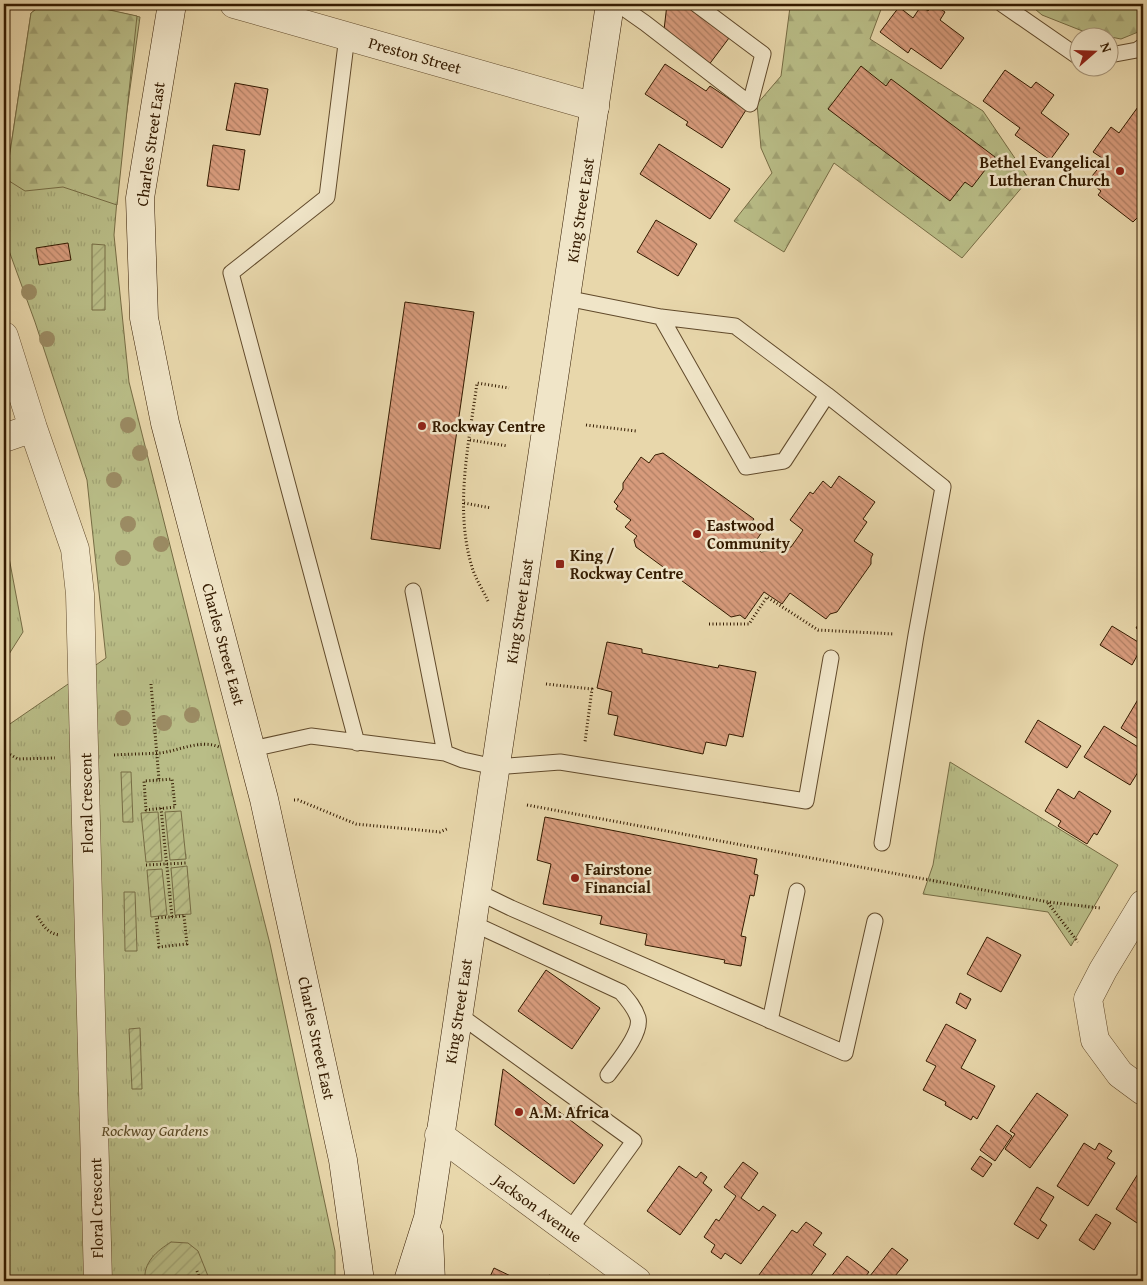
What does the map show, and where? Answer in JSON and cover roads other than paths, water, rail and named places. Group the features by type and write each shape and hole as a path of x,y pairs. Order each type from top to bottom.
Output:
{"main road":[{"name":"Charles Street East","path":"172,4 140,198 144,318 165,424 239,750 343,1160 360,1281"},
{"name":"Preston Street","path":"234,4 596,106"},
{"name":"King Street East","path":"408,1281 428,1218 610,4"},
{"name":"Floral Crescent","path":"4,336 33,428 75,549 80,594 98,1281"},
{"path":"4,438 33,428"},
{"path":"1143,904 1102,970 1088,999 1095,1040 1120,1074 1143,1091"},
{"name":"Jackson Avenue","path":"439,1135 637,1281"},
{"name":"King Street East","path":"428,1218 431,1281"}],"lane":[{"path":"618,4 750,104 763,54 696,4"},
{"path":"1002,4 1070,51"},
{"path":"346,36 327,197 231,273 357,743"},
{"path":"1120,53 1137,50 1143,46"},
{"path":"566,298 661,317 735,326 827,395 943,487 882,843"},
{"path":"661,317 746,467 784,461 827,395"},
{"path":"413,591 445,753"},
{"path":"239,750 312,736 445,753 495,767 560,762 806,801 831,658"},
{"path":"476,891 844,1054 875,921"},
{"path":"770,1021 797,891"},
{"path":"472,923 621,992 631,1004 638,1019 638,1032 608,1075"},
{"path":"458,1014 634,1142 569,1232"}],"place":[{"name":"Bethel Evangelical Lutheran Church","path":"1120,171"},
{"name":"Rockway Centre","path":"422,426"},
{"name":"Eastwood Community","path":"697,534"},
{"name":"King / Rockway Centre","path":"560,564"},
{"name":"Fairstone Financial","path":"575,878"},
{"name":"A.M. Africa","path":"519,1112"}],"park label":[{"name":"Rockway Gardens","path":"155,1130"}]}
